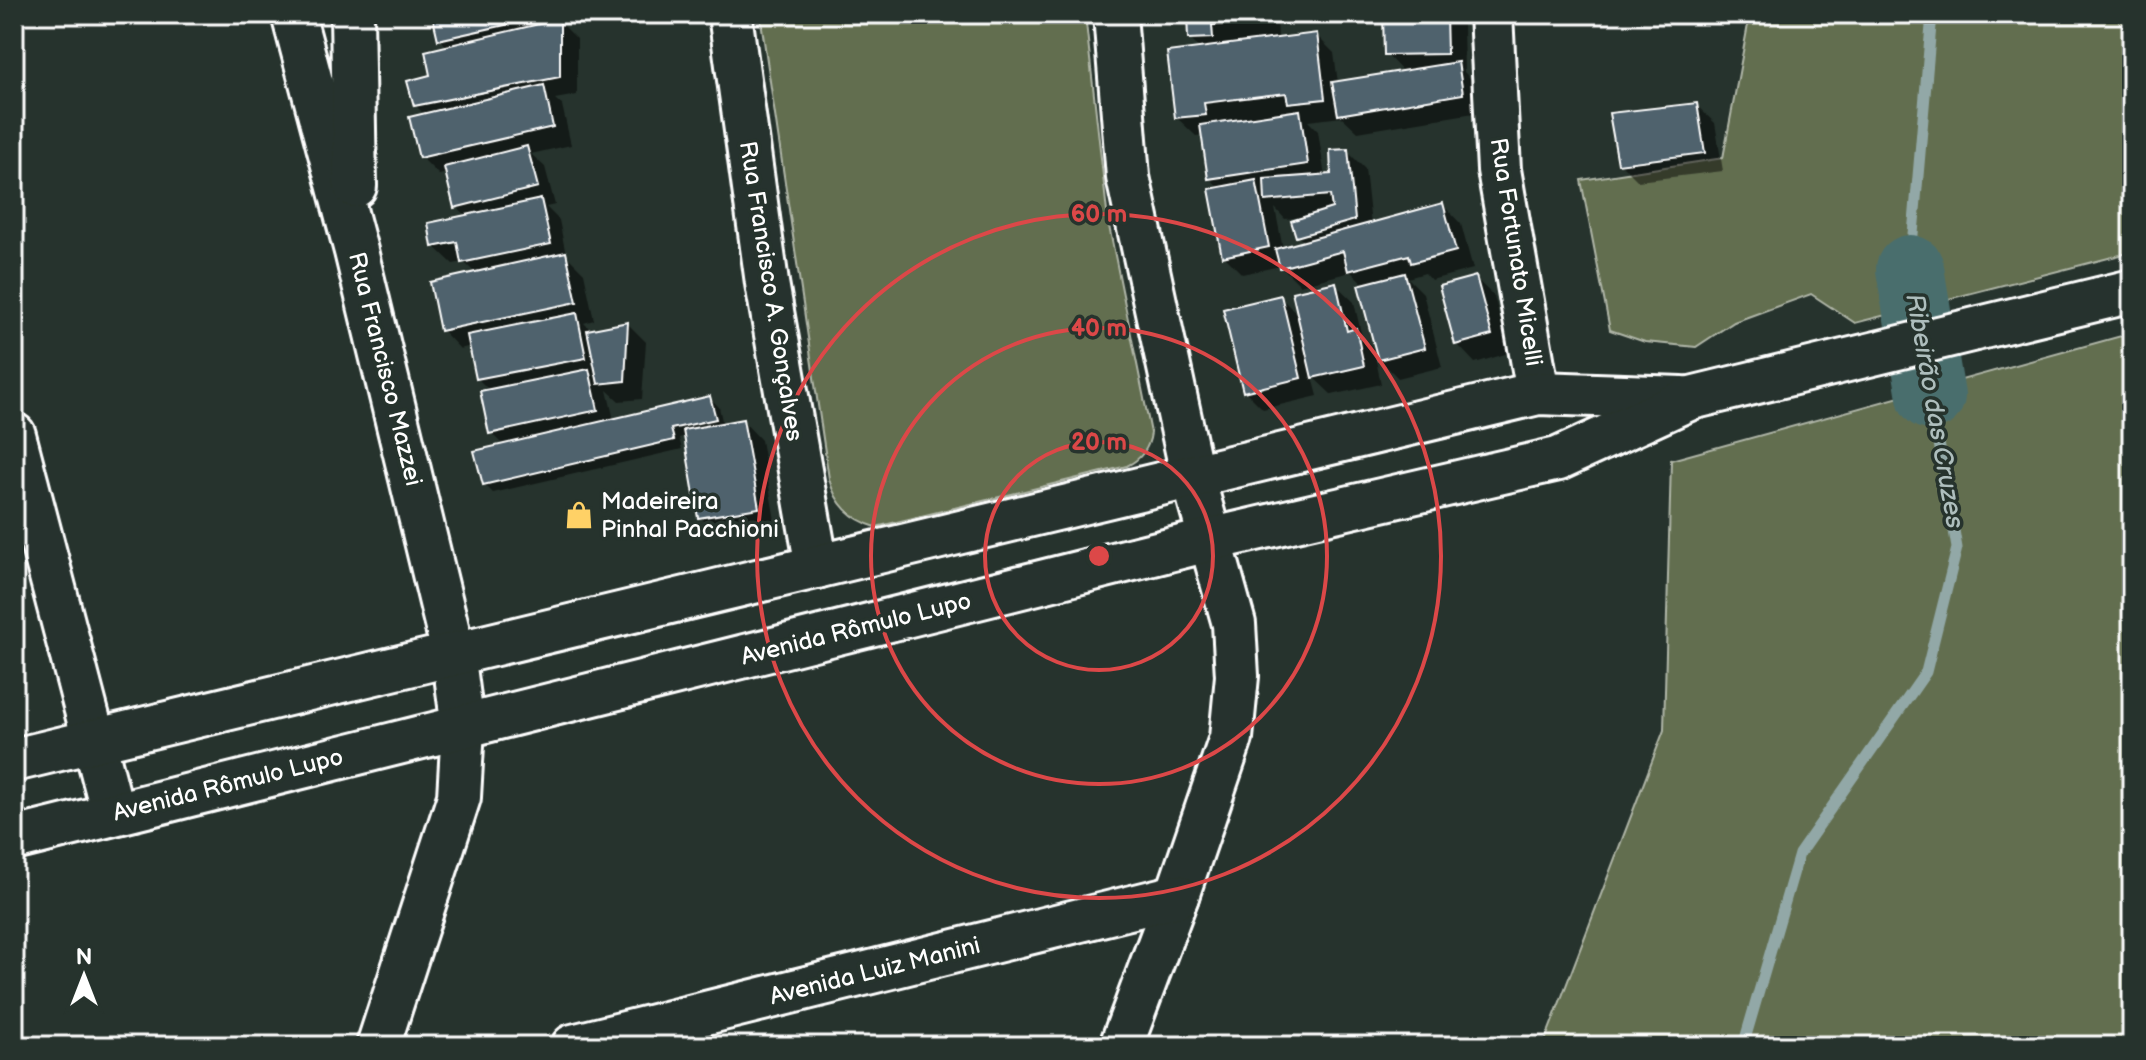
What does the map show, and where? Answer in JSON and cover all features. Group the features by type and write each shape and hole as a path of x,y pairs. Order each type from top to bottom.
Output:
{"street":[{"name":"Rua Francisco Mazzei","path":"293,14 356,251 453,652 463,728 459,797 378,1046"},
{"path":"352,14 356,251"},
{"name":"Rua Francisco A. Gonçalves","path":"730,14 767,283 817,567"},
{"path":"1115,14 1128,177 1192,474 1213,539 1234,624 1237,676 1231,738 1121,1046"},
{"name":"Rua Fortunato Micelli","path":"1491,14 1499,170 1538,393"},
{"name":"Avenida Rômulo Lupo","path":"14,839 1213,539 1558,459 1691,398 2132,291"},
{"name":"Avenida Rômulo Lupo","path":"14,760 1538,393 1691,398"},
{"path":"14,435 96,738 113,813"},
{"name":"Avenida Luiz Manini","path":"573,1046 1177,896"}],"green space":[{"path":"760,14 1085,14 1108,221 1151,433 1144,453 1136,460 1127,466 876,527 859,520 845,509 829,479"},
{"path":"1750,14 2132,14 2132,252 1855,323 1811,294 1734,322 1696,347 1645,342 1610,330 1581,180 1723,158"},
{"path":"2132,333 2132,1046 1543,1046 1664,730 1671,460"}],"building":[{"path":"432,14 521,14 523,21 438,40"},
{"path":"1187,14 1261,14 1261,22 1212,25 1213,38 1188,39"},
{"path":"1383,14 1446,14 1447,54 1384,55"},
{"path":"560,19 560,77 414,106 407,81 430,75 425,51"},
{"path":"1317,33 1325,99 1288,103 1286,93 1204,103 1206,115 1175,118 1167,52"},
{"path":"1458,62 1463,94 1338,115 1332,82"},
{"path":"544,85 553,127 419,158 409,117"},
{"path":"1697,103 1705,153 1618,164 1609,113"},
{"path":"1300,110 1308,164 1208,179 1200,125"},
{"path":"527,146 538,187 454,208 444,167"},
{"path":"1348,149 1355,220 1296,237 1291,221 1332,208 1330,195 1265,201 1264,179 1331,174 1330,150"},
{"path":"1256,180 1269,247 1222,257 1209,189"},
{"path":"541,199 551,244 461,263 457,242 432,247 428,223"},
{"path":"1443,203 1456,251 1411,263 1409,255 1348,271 1343,251 1280,268 1275,249"},
{"path":"566,252 577,302 440,331 430,282"},
{"path":"1405,273 1425,348 1378,360 1358,285"},
{"path":"1476,276 1492,335 1455,345 1439,286"},
{"path":"1336,282 1347,331 1356,328 1364,366 1312,378 1292,292"},
{"path":"1281,295 1301,378 1243,392 1223,309"},
{"path":"577,313 586,358 476,379 467,335"},
{"path":"628,322 625,381 598,384 587,330"},
{"path":"589,369 598,410 489,434 480,391"},
{"path":"710,396 716,419 671,429 674,440 483,485 474,451"},
{"path":"743,419 759,508 698,518 683,430"}],"waterway":[{"name":"Ribeirão das Cruzes","path":"1910,269 1932,14"},
{"name":"Ribeirão das Cruzes","path":"1910,269 1931,396"},
{"name":"Ribeirão das Cruzes","path":"1743,1046 1799,854 1926,672 1957,548 1931,396"}],"place":[{"name":"Madeireira Pinhal Pacchioni","path":"579,515"}]}
